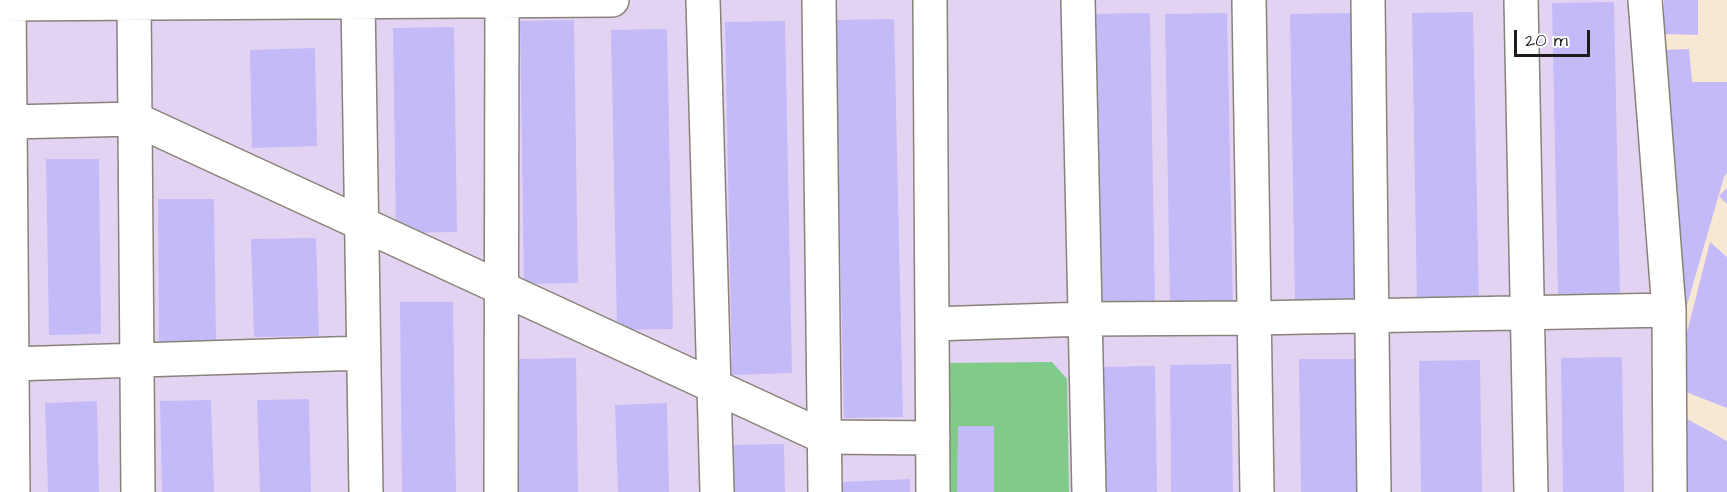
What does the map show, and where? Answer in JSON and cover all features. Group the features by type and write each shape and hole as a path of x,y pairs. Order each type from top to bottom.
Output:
{"street":[{"path":"501,492 502,0"},
{"path":"13,492 10,122 6,2 612,0"},
{"path":"703,0 717,492"},
{"path":"819,0 825,492"},
{"path":"930,0 933,492"},
{"path":"1078,0 1089,492"},
{"path":"1249,0 1257,492"},
{"path":"1368,0 1374,492"},
{"path":"1521,0 1531,492"},
{"path":"1645,0 1670,310 1670,492"},
{"path":"358,1 366,492"},
{"path":"134,2 138,492"},
{"path":"10,122 135,120 824,437 933,438"},
{"path":"932,324 1085,319 1670,310"},
{"path":"12,364 137,358 364,353"}],"shaded area":[{"path":"0,0 1645,0 1670,492 0,492"}],"green space":[{"path":"1052,362 1067,379 1069,492 943,492 942,363"}],"building":[{"path":"1664,0 1698,0 1698,35 1663,34"},
{"path":"1614,2 1620,294 1558,295 1552,3"},
{"path":"1473,12 1479,303 1417,305 1412,13"},
{"path":"1150,13 1155,304 1094,305 1088,14"},
{"path":"1227,13 1233,305 1170,306 1165,14"},
{"path":"1351,13 1357,305 1295,306 1290,14"},
{"path":"894,19 903,417 844,418 835,20"},
{"path":"574,20 578,283 524,284 520,21"},
{"path":"785,21 792,373 732,375 725,22"},
{"path":"454,27 457,232 396,233 393,28"},
{"path":"667,29 673,329 617,330 611,30"},
{"path":"315,48 317,146 252,148 250,50"},
{"path":"1689,49 1692,82 1727,82 1727,173 1678,336 1662,50"},
{"path":"46,159 99,159 101,334 49,335"},
{"path":"1727,188 1727,204 1719,196"},
{"path":"158,199 214,199 216,341 159,342"},
{"path":"316,238 319,336 254,337 251,239"},
{"path":"1710,242 1727,257 1727,408 1673,387"},
{"path":"400,302 453,302 456,492 402,492"},
{"path":"1622,357 1624,492 1563,492 1561,358"},
{"path":"576,358 578,492 516,492 514,359"},
{"path":"1299,359 1360,359 1362,492 1301,492"},
{"path":"1480,360 1482,492 1421,492 1419,361"},
{"path":"1231,364 1233,492 1171,492 1170,365"},
{"path":"1155,366 1157,492 1096,492 1094,367"},
{"path":"309,399 311,492 260,492 257,400"},
{"path":"211,400 214,492 162,492 160,401"},
{"path":"97,401 99,492 48,492 45,403"},
{"path":"667,403 669,492 618,492 615,405"},
{"path":"1678,414 1727,441 1727,492 1676,492"},
{"path":"958,426 994,426 994,492 957,492"},
{"path":"784,444 785,492 728,492 727,445"},
{"path":"910,479 910,492 842,492 842,482"}]}
